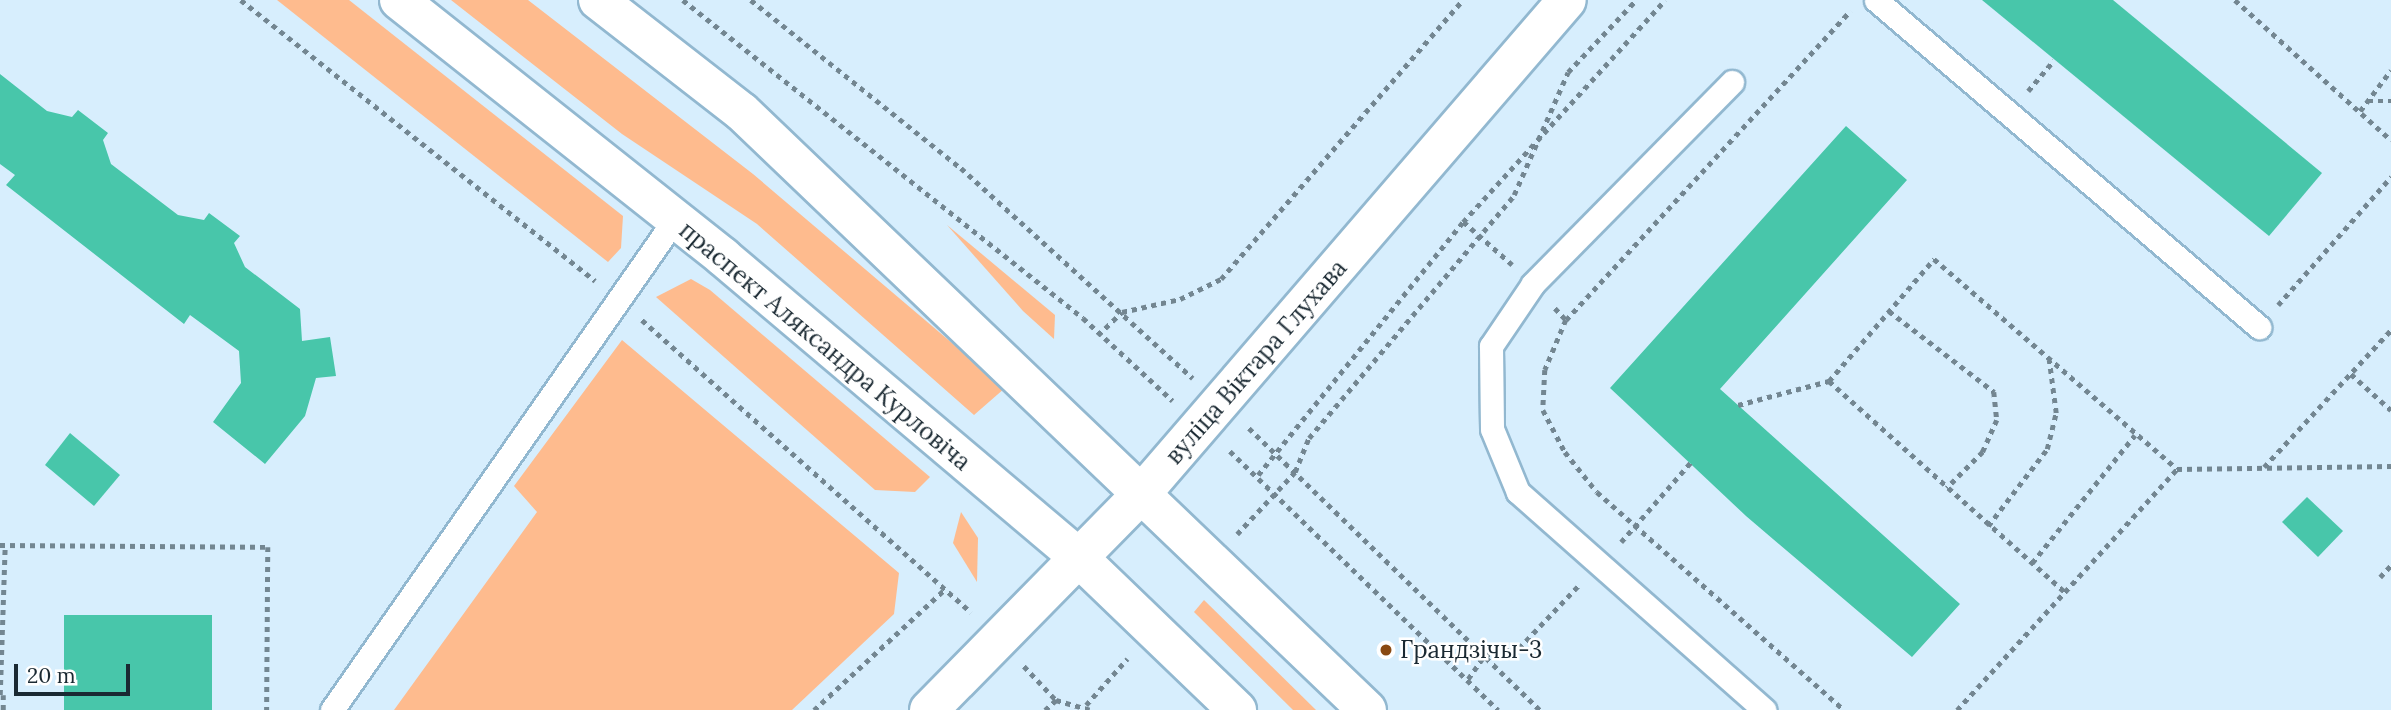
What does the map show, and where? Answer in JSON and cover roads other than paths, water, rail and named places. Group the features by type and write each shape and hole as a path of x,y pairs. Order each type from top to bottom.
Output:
{"street":[{"name":"праспект Аляксандра Курловіча","path":"399,0 675,219 1080,559 1237,710"},
{"path":"598,0 742,112 1143,492 1367,710"},
{"name":"вуліца Віктара Глухава","path":"929,710 1143,492 1567,0"}],"lane":[{"path":"1876,0 2259,327"},
{"path":"1732,82 1533,284 1491,346 1492,429 1518,492 1597,566 1764,710"},
{"path":"332,710 675,219"}],"place":[{"name":"Грандзічы-3","path":"1386,650"}]}
